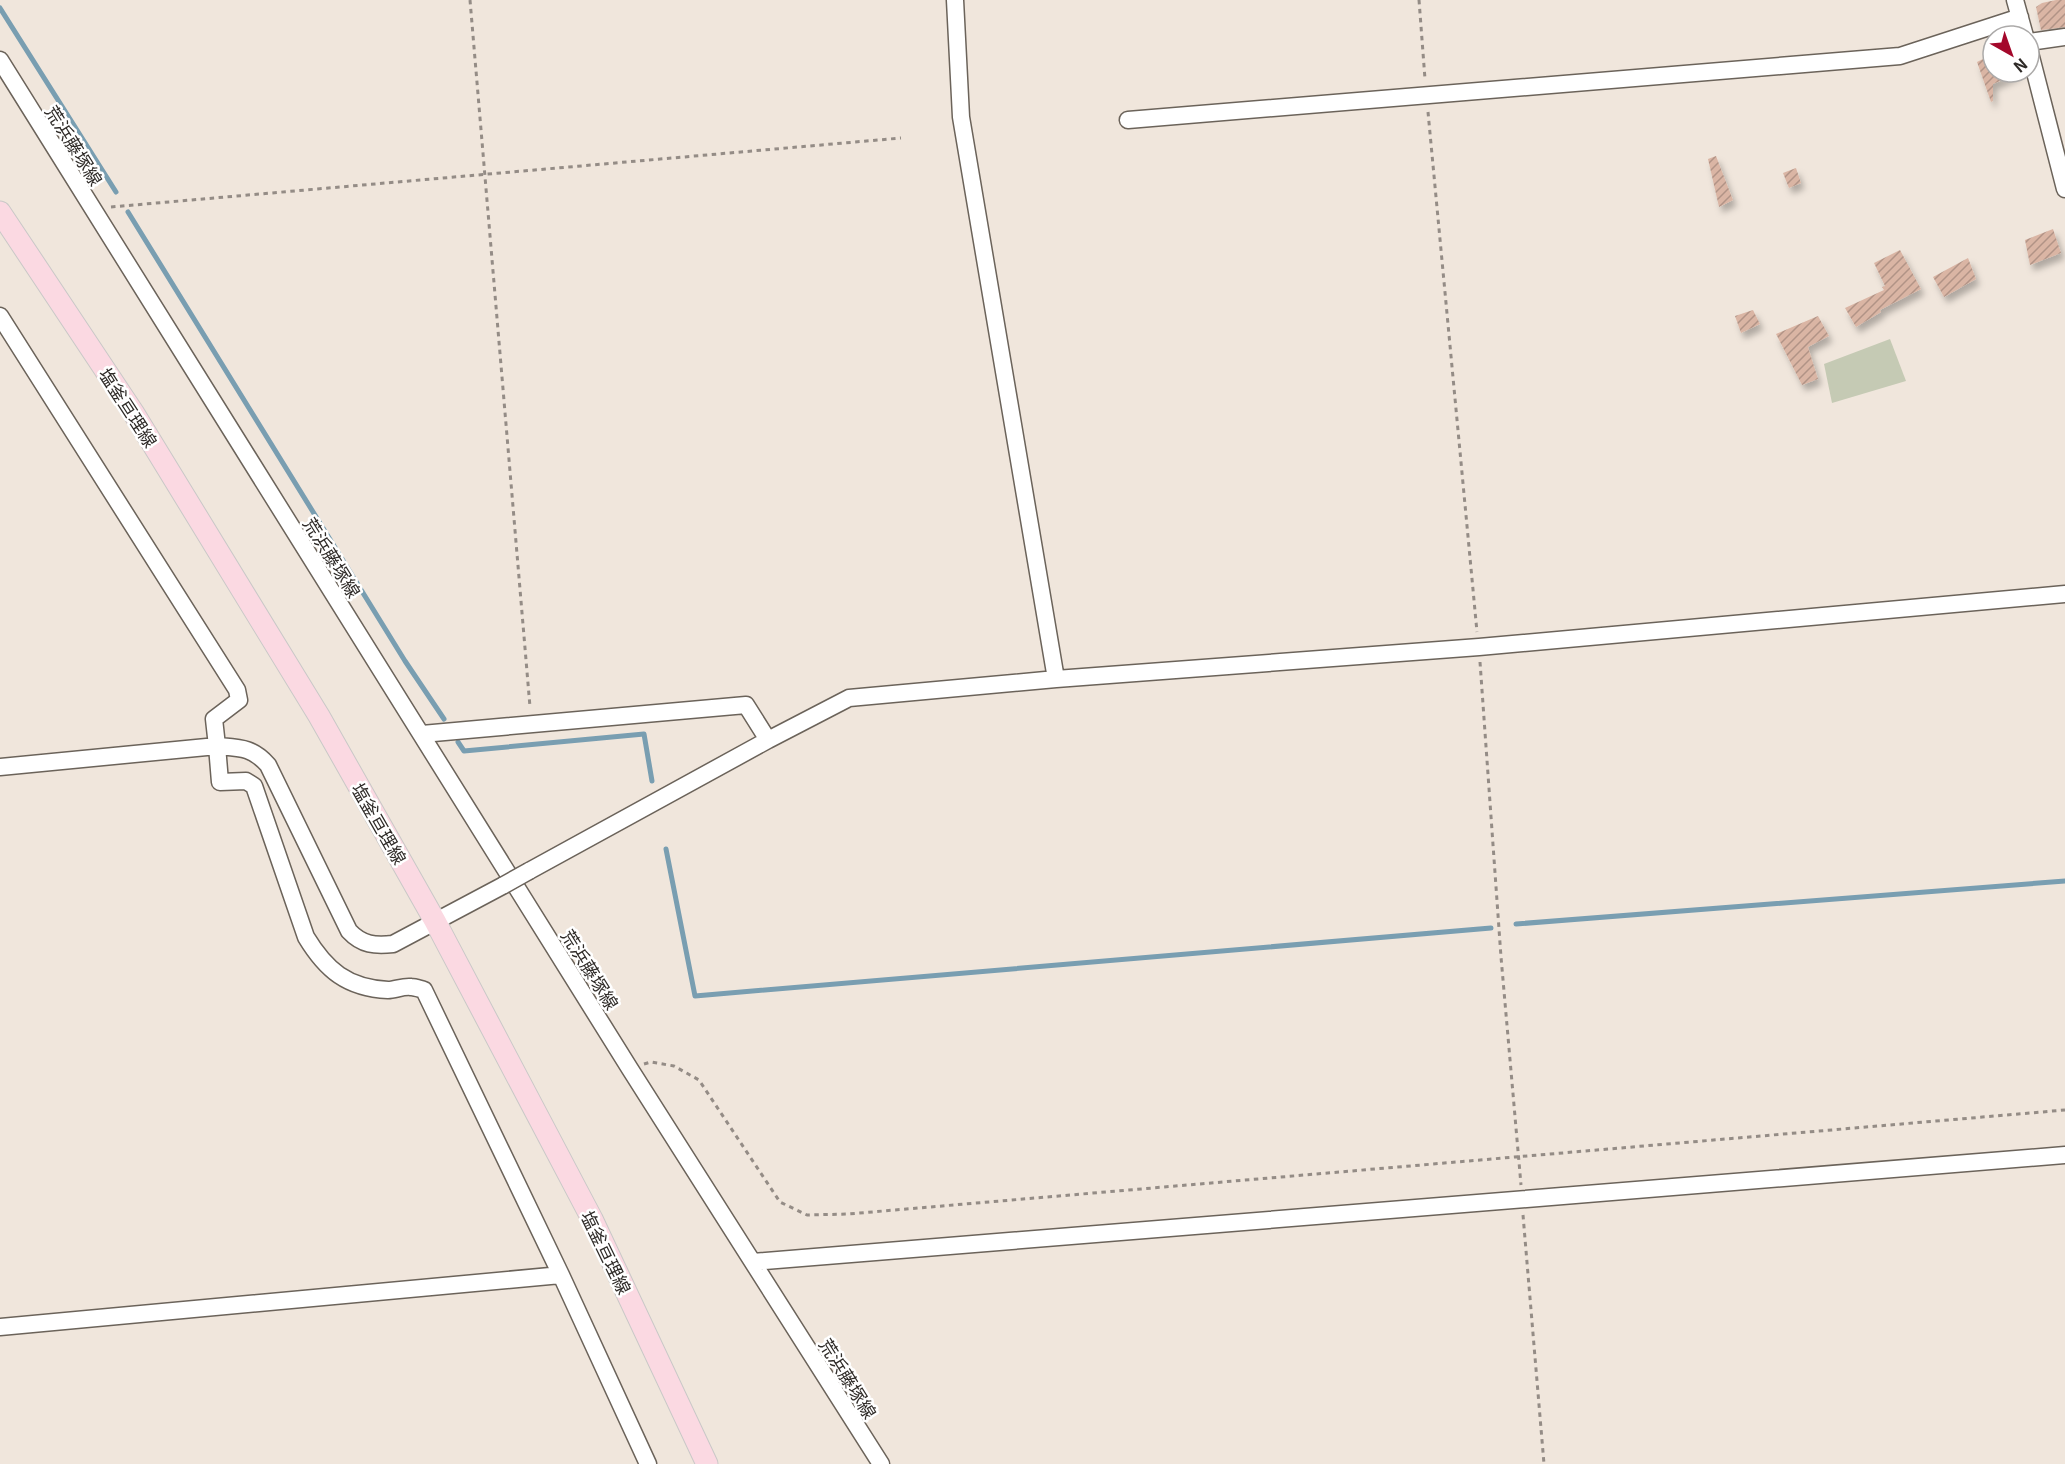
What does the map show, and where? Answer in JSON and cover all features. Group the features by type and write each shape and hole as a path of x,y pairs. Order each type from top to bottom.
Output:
{"main road":[{"name":"塩釜亘理線","path":"0,212 133,412 319,716 435,921 592,1219 707,1464"}],"street":[{"path":"955,0 961,117 1056,679"},
{"path":"2015,0 2022,24"},
{"path":"1128,120 1900,56 2020,17"},
{"path":"2041,40 2065,37"},
{"name":"荒浜藤塚線","path":"0,60 650,1100 881,1464"},
{"path":"2038,84 2065,189"},
{"path":"0,316 237,690 239,700 214,719 220,782 246,781 254,786 306,937 318,957 332,971 351,983 370,989 392,990 410,987 424,990 561,1275 648,1464"},
{"path":"0,766 217,746 245,748 258,754 268,765 350,931 358,940 376,946 393,944 849,698 1056,679 1479,647 2065,594"},
{"path":"422,734 746,705 768,740"},
{"path":"753,1263 1521,1196 2065,1155"},
{"path":"0,1327 561,1275"}],"path":[{"path":"470,0 531,724"},
{"path":"1419,0 1426,95 1479,647 1501,957 1544,1464"},
{"path":"92,209 901,138"},
{"path":"632,1071 651,1062 674,1066 699,1080 780,1202 807,1215 848,1214 2065,1110"}],"green space":[{"path":"1890,339 1906,381 1832,403 1824,364"}],"building":[{"path":"2065,0 2065,27 2041,30 2036,7 2042,3"},
{"path":"1981,60 1981,73 1977,62"},
{"path":"1985,84 1993,84 1993,101 1991,102"},
{"path":"1716,156 1733,200 1719,207 1708,159"},
{"path":"1796,168 1801,183 1789,188 1783,173"},
{"path":"2053,229 2061,253 2030,265 2025,240"},
{"path":"1900,250 1921,289 1880,310 1881,312 1856,327 1845,308 1884,290 1882,287 1885,286 1874,263"},
{"path":"1968,258 1976,279 1944,297 1933,277"},
{"path":"1753,310 1760,324 1741,333 1735,316"},
{"path":"1818,316 1829,336 1808,347 1818,379 1802,385 1776,334"}],"waterway":[{"path":"0,8 116,192"},
{"path":"128,212 405,661 444,719"},
{"path":"458,742 464,751 644,734 652,781"},
{"path":"666,849 695,996 1491,928"},
{"path":"1516,924 2065,881"}]}
